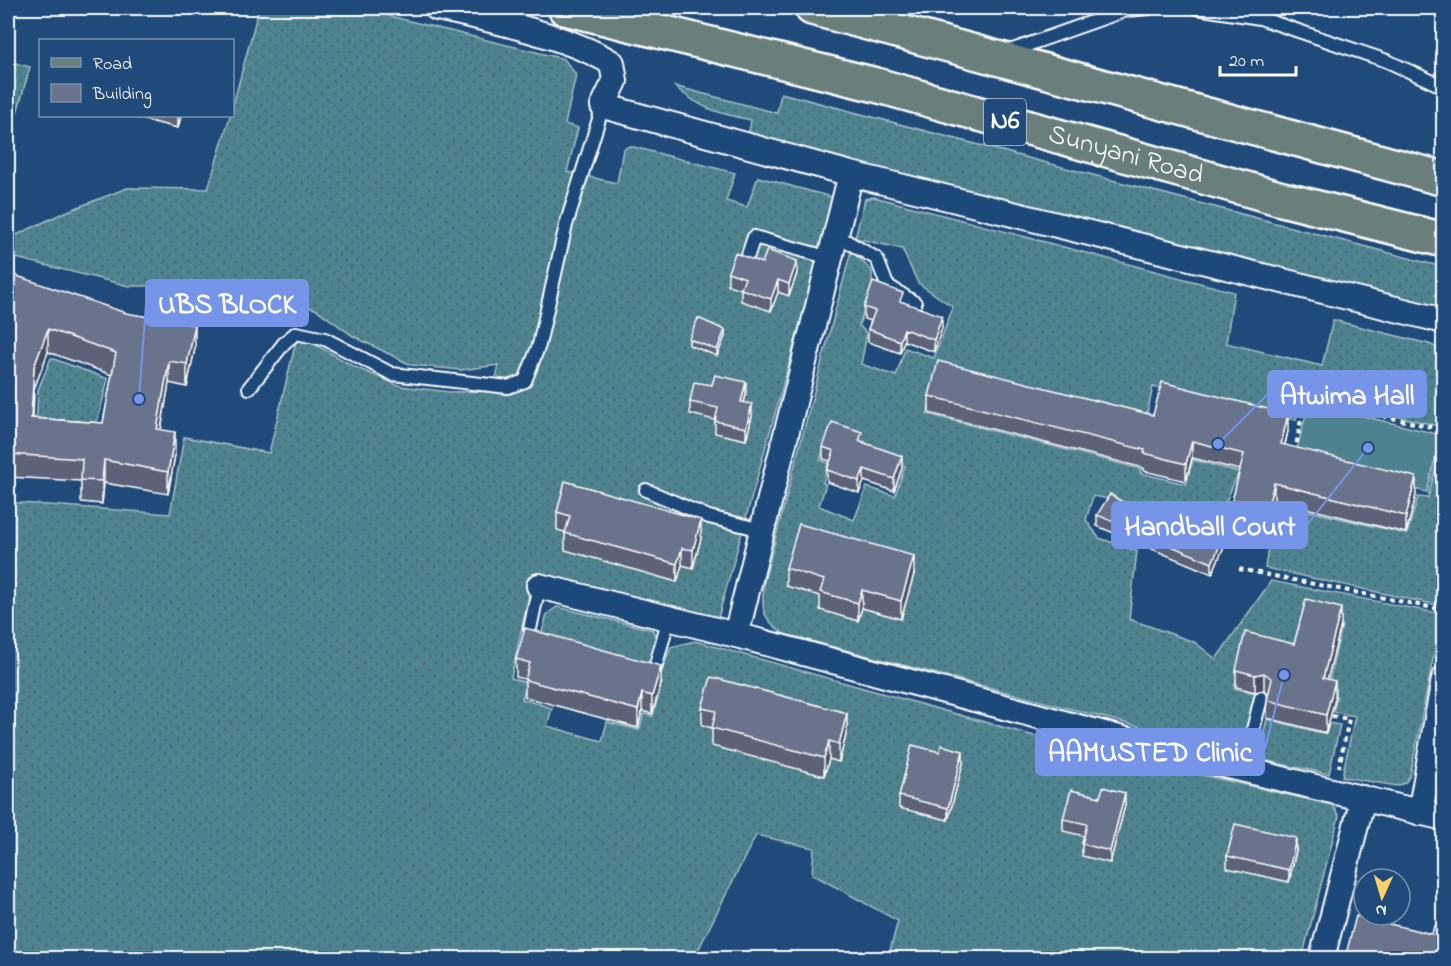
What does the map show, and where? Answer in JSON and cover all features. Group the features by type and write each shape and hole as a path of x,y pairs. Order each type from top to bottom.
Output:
{"main road":[{"name":"Sunyani Road","path":"566,8 876,85 1259,193 1443,240"},
{"name":"N6","path":"812,8 1443,178"}],"street":[{"path":"437,8 490,20 595,52 612,63 615,81 603,106 851,174 1443,321"},
{"path":"736,635 851,174"},
{"path":"539,586 669,617 1244,770 1432,815 1443,679"},
{"path":"1322,958 1363,798"}],"lane":[{"path":"996,56 1126,10 1149,8"},
{"path":"1197,8 1260,18 1387,61 1443,87"},
{"path":"249,388 285,342 296,333 325,339 392,374 508,387 525,381 539,345 566,225 603,106"},
{"path":"748,255 754,237 833,246 877,259 887,285 915,303"},
{"path":"646,490 709,517 762,530"},
{"path":"530,629 539,586"},
{"path":"654,672 669,617"},
{"path":"1244,770 1261,698"}],"path":[{"path":"1295,453 1305,398 1443,430"},
{"path":"1239,569 1443,610"},
{"path":"1332,716 1349,719 1334,791"}],"green space":[{"path":"259,8 357,8 564,59 576,75 565,124 578,128 567,172 617,183 623,149 630,146 735,173 726,201 747,207 758,177 835,198 718,618 533,576 511,678 527,683 522,699 552,708 547,726 602,741 607,722 639,730 644,714 653,716 662,683 658,681 671,647 695,641 1045,739 1332,805 1339,816 1302,958 888,958 898,921 812,874 814,848 756,835 694,958 8,958 8,502 170,514 184,437 269,453 296,341 311,342 355,367 400,386 449,392 493,391 499,365 461,370 411,365 353,336 317,310 253,285 129,286 8,256 8,239 63,213 127,188 208,189 230,117 234,117 234,101"},
{"path":"8,61 30,67 8,145"},
{"path":"674,86 777,113 781,93 1443,267 1443,310 748,138 751,120 710,109"},
{"path":"874,197 1234,292 1226,343 1322,366 1333,320 1429,344 1443,350 1443,427 1302,394 1296,420 1153,387 1144,426 938,373 927,414 1141,469 1140,473 1186,484 1193,460 1239,472 1213,530 1142,505 1093,496 1086,520 1099,538 1137,551 1129,619 1194,642 1216,659 1271,581 1442,614 1410,776 1405,783 1397,786 1342,777 1355,716 1333,712 1337,697 1326,694 1342,625 1305,615 1293,661 1245,649 1234,688 1255,693 1240,753 784,634 770,622 763,606 764,582 851,251 872,271 872,285 859,325 867,334 861,364 896,376 905,348 934,358 953,307 918,283 902,249 855,238 865,199","holes":["830,430 866,442 863,451 905,466 895,496 867,487 854,520 819,506 826,484 823,483 828,463 820,460"]},
{"path":"51,358 108,379 95,431 36,428 38,390"},
{"path":"1309,403 1441,435 1427,492 1294,460"},
{"path":"1443,436 1442,606 1265,568 1275,503 1407,534 1418,497 1428,498"},
{"path":"557,607 653,630 656,640 648,667 541,636 547,614"},
{"path":"1267,719 1326,734 1329,723 1340,725 1329,774 1257,759"}],"building":[{"path":"767,250 797,261 789,284 778,280 771,299 741,289 745,278 728,272 735,253 762,263"},
{"path":"8,273 126,313 195,325 187,364 169,361 157,429 175,432 168,472 104,460 102,481 81,480 82,459 8,454 8,328 14,311 8,309","holes":["48,329 116,353 103,423 31,418 34,367"]},
{"path":"873,282 903,293 900,301 942,316 934,340 904,329 900,341 868,329 875,311 864,307"},
{"path":"698,318 725,330 717,350 689,339"},
{"path":"938,361 1153,415 1162,382 1288,414 1281,444 1416,477 1406,516 1274,483 1265,518 1230,509 1244,454 1192,441 1186,464 1144,453 1145,450 929,396"},
{"path":"715,375 746,382 741,402 752,404 746,428 715,421 718,408 690,402 694,382 712,385"},
{"path":"832,422 862,432 859,441 902,456 894,479 864,469 859,481 827,470 834,451 823,447"},
{"path":"565,481 701,520 693,550 682,548 677,564 565,533 570,516 557,512"},
{"path":"1110,494 1139,513 1144,500 1225,533 1212,563 1097,515"},
{"path":"799,524 914,556 901,601 862,590 858,603 820,592 824,580 786,568"},
{"path":"1306,599 1341,608 1323,678 1335,681 1326,715 1267,700 1272,679 1264,673 1255,675 1236,670 1245,632 1294,644"},
{"path":"525,628 661,666 652,696 642,693 638,710 525,680 530,663 516,659"},
{"path":"711,677 847,713 839,744 829,741 824,758 712,728 716,711 702,708"},
{"path":"912,745 940,752 941,745 963,751 948,808 899,796"},
{"path":"1103,787 1125,793 1110,851 1082,844 1087,824 1063,819 1071,790 1100,797"},
{"path":"1235,824 1296,838 1289,870 1227,856"},
{"path":"1434,926 1443,928 1443,958 1345,958 1353,927 1402,927 1432,934"}],"place":[{"name":"UBS BLOCK","path":"139,399"},
{"name":"Atwima Hall","path":"1218,444"},
{"name":"Handball Court","path":"1368,448"},
{"name":"AAMUSTED Clinic","path":"1284,675"}]}
